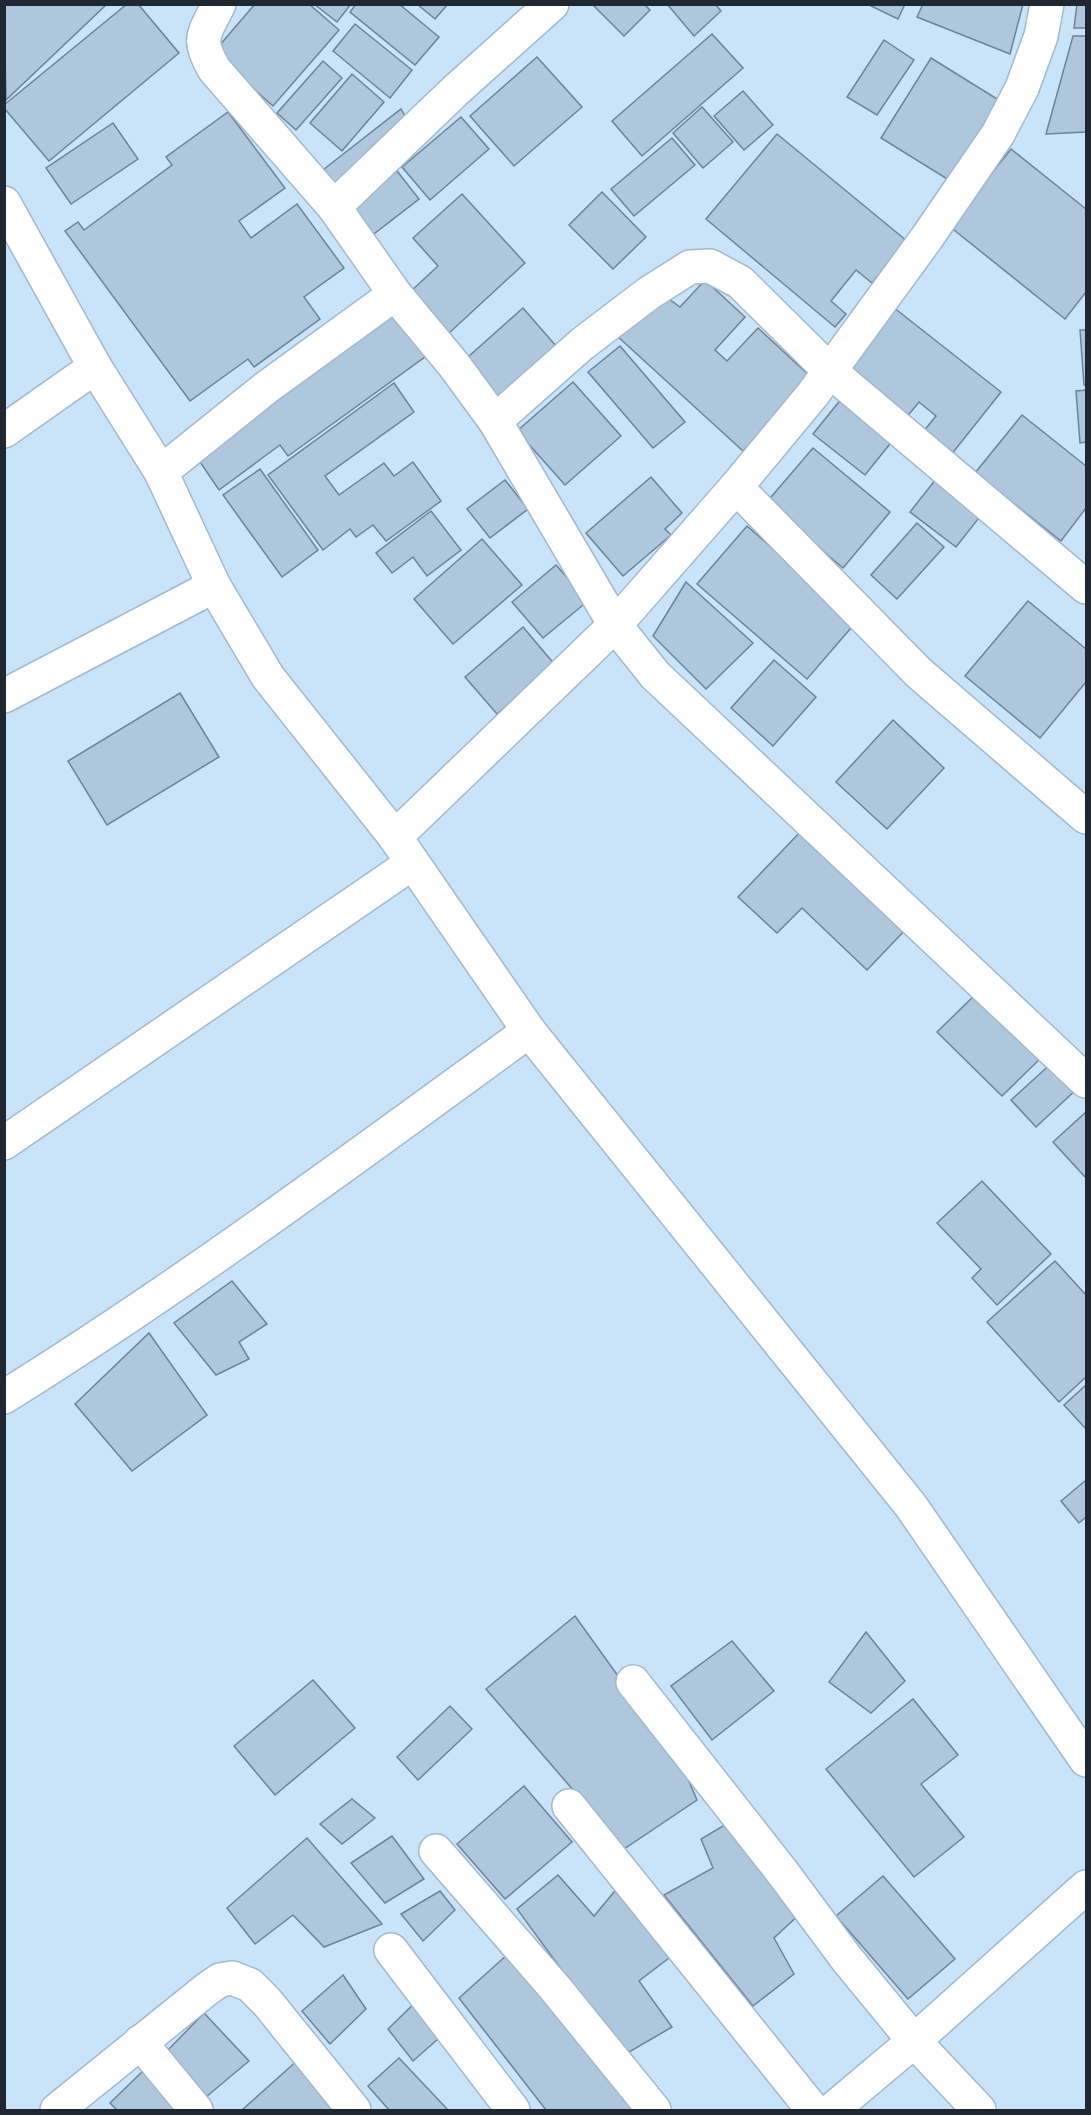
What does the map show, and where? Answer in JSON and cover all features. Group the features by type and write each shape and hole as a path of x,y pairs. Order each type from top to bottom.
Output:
{"street":[{"path":"219,4 202,38 204,52 214,69 334,207 395,294 454,365 495,421 615,626 655,675 1086,1081"},
{"path":"334,207 455,91 552,4"},
{"path":"4,1143 403,850 615,626 736,487 813,394 926,239 998,134 1022,88 1041,36 1047,4"},
{"path":"4,203 95,367 161,472 214,586 268,677 403,850 529,1031 911,1506 1086,1760"},
{"path":"495,421 582,344 649,293 690,267 710,266 740,282 830,371 1086,587"},
{"path":"161,472 267,387 395,294"},
{"path":"4,431 95,367"},
{"path":"736,487 919,673 1086,817"},
{"path":"4,696 214,586"},
{"path":"4,1397 73,1355 272,1217 529,1031"},
{"path":"633,1682 783,1873 846,1958 914,2042 979,2110"},
{"path":"569,1806 813,2110"},
{"path":"436,1851 555,1988 654,2110"},
{"path":"832,2110 914,2042 1086,1887"},
{"path":"392,1950 513,2110"},
{"path":"57,2110 207,1989 220,1980 232,1978 250,1985 267,2002 354,2110"},
{"path":"140,2042 196,2110"}],"building":[{"path":"4,4 107,4 6,100"},
{"path":"127,4 138,4 179,53 49,161 4,108 4,105"},
{"path":"255,4 309,4 339,30 273,106 213,53"},
{"path":"314,4 351,4 337,22"},
{"path":"356,4 399,4 439,37 415,65 350,12"},
{"path":"417,4 448,4 435,19"},
{"path":"592,4 644,4 650,10 624,36"},
{"path":"667,4 715,4 721,11 694,36"},
{"path":"867,4 905,4 898,19"},
{"path":"923,4 1023,4 1010,54 917,17"},
{"path":"1077,4 1086,4 1086,28 1074,28"},
{"path":"355,24 412,70 390,98 333,51"},
{"path":"712,34 743,68 642,156 612,121"},
{"path":"1073,36 1086,36 1086,132 1046,134"},
{"path":"884,40 914,60 877,115 847,97"},
{"path":"537,57 582,107 514,166 470,116"},
{"path":"931,58 1002,102 952,182 881,138"},
{"path":"323,61 342,78 296,130 277,113"},
{"path":"352,74 384,102 342,151 310,123"},
{"path":"743,91 773,125 744,150 714,116"},
{"path":"702,107 733,142 703,168 673,133"},
{"path":"401,109 410,125 339,196 319,173"},
{"path":"228,112 285,188 239,221 251,238 297,204 344,268 304,297 320,319 254,367 248,359 190,401 65,231 78,222 84,230 172,165 166,157"},
{"path":"461,117 489,149 430,200 402,167"},
{"path":"113,123 138,159 71,204 46,168"},
{"path":"777,134 907,241 872,283 856,270 831,301 846,314 835,327 706,219"},
{"path":"672,138 695,165 634,216 611,189"},
{"path":"1011,149 1086,209 1086,292 1065,319 949,226"},
{"path":"397,171 419,199 370,237 348,208"},
{"path":"602,192 646,237 613,269 569,225"},
{"path":"462,194 525,263 448,334 410,292 438,266 413,238"},
{"path":"705,280 745,317 715,350 727,361 758,328 812,378 743,451 616,335 659,292 680,307"},
{"path":"893,307 1001,392 951,455 923,432 936,416 919,402 906,418 843,369"},
{"path":"523,308 556,346 492,403 459,365"},
{"path":"395,311 429,354 288,456 280,445 219,490 196,456"},
{"path":"1080,330 1086,330 1086,385 1084,385"},
{"path":"620,346 685,422 653,448 588,372"},
{"path":"573,382 621,436 565,485 517,431"},
{"path":"394,383 414,412 325,476 339,495 384,463 394,476 413,462 441,501 386,541 373,525 356,537 350,529 323,550 268,475"},
{"path":"1086,390 1086,442 1080,443 1076,391"},
{"path":"846,393 898,434 865,475 813,434"},
{"path":"1022,415 1086,466 1086,508 1061,541 975,473"},
{"path":"813,448 890,512 843,568 766,503"},
{"path":"260,469 318,550 282,577 223,495"},
{"path":"940,474 986,509 956,547 910,512"},
{"path":"651,477 682,513 665,529 671,535 623,576 586,533"},
{"path":"505,480 528,509 490,538 467,509"},
{"path":"431,511 461,550 427,576 413,557 392,573 376,553"},
{"path":"917,523 944,547 897,599 871,575"},
{"path":"747,526 857,621 807,679 697,584"},
{"path":"482,539 522,585 453,644 414,599"},
{"path":"556,565 588,601 543,638 512,602"},
{"path":"686,582 753,643 706,689 653,636"},
{"path":"1028,601 1086,649 1086,682 1040,738 965,676"},
{"path":"523,627 555,665 497,714 465,677"},
{"path":"774,660 816,697 773,746 731,708"},
{"path":"180,693 219,757 107,825 68,761"},
{"path":"893,720 944,768 887,829 836,782"},
{"path":"804,828 909,926 867,970 802,908 777,933 738,897"},
{"path":"980,990 1045,1054 1002,1096 937,1032"},
{"path":"1054,1061 1079,1087 1036,1127 1011,1100"},
{"path":"1086,1112 1086,1178 1053,1142"},
{"path":"982,1181 1051,1254 997,1305 972,1278 981,1269 937,1223"},
{"path":"1055,1261 1086,1295 1086,1377 1059,1402 987,1322"},
{"path":"232,1281 267,1324 239,1342 249,1359 216,1375 174,1323"},
{"path":"149,1333 207,1415 132,1471 75,1404"},
{"path":"1086,1385 1086,1429 1064,1405"},
{"path":"1086,1480 1086,1517 1079,1523 1061,1501"},
{"path":"575,1616 682,1765 697,1800 624,1849 486,1689"},
{"path":"866,1632 905,1681 871,1713 829,1682"},
{"path":"732,1641 774,1691 712,1740 671,1686"},
{"path":"313,1680 355,1728 275,1795 234,1746"},
{"path":"913,1699 958,1755 921,1784 964,1837 914,1877 826,1769"},
{"path":"450,1706 472,1729 418,1780 397,1757"},
{"path":"524,1786 572,1842 505,1899 457,1844"},
{"path":"352,1799 375,1818 342,1844 320,1824"},
{"path":"728,1823 802,1912 774,1938 794,1974 753,2006 664,1895 713,1868 701,1839"},
{"path":"392,1836 424,1879 385,1903 351,1863"},
{"path":"307,1838 382,1924 324,1947 293,1915 255,1944 227,1908"},
{"path":"558,1875 594,1916 620,1885 677,1952 639,1981 672,2027 624,2055 517,1909"},
{"path":"883,1876 955,1959 908,1999 836,1916"},
{"path":"440,1891 455,1910 423,1941 401,1914"},
{"path":"508,1954 635,2110 546,2110 459,1998"},
{"path":"343,1975 366,2009 330,2044 302,2011"},
{"path":"420,1998 446,2032 413,2061 388,2029"},
{"path":"204,2013 249,2061 200,2102 166,2052"},
{"path":"300,2058 339,2110 242,2110"},
{"path":"399,2058 448,2110 389,2110 368,2086"},
{"path":"146,2068 181,2110 117,2110 110,2103"}]}
